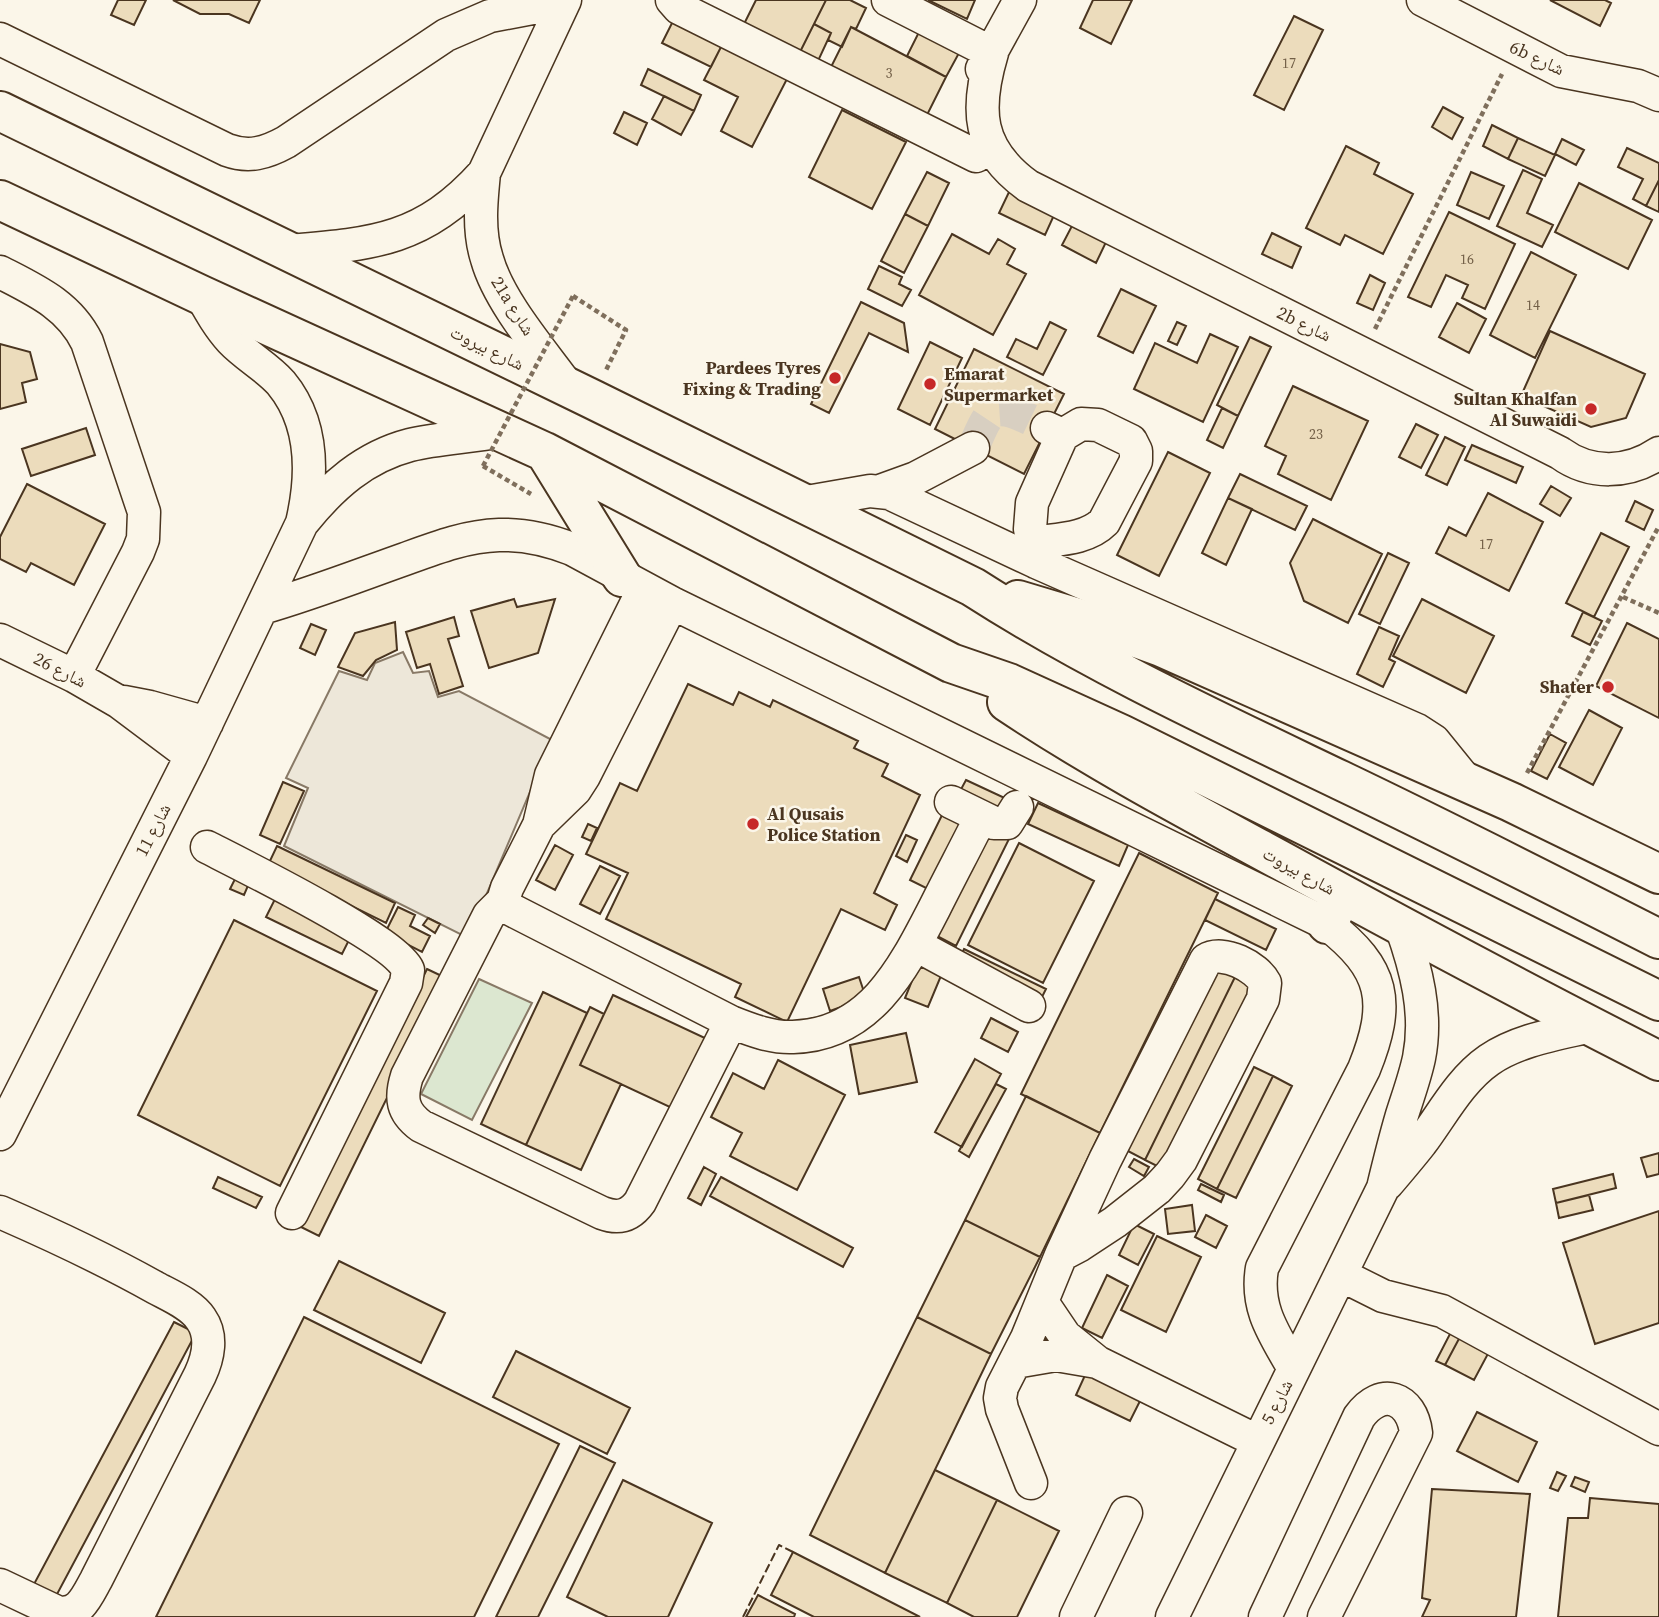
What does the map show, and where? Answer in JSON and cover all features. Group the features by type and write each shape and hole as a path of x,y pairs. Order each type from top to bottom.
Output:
{"main road":[{"name":"شارع بيروت","path":"0,111 973,587 1032,625 1150,688 1431,823 1659,939"},
{"name":"شارع بيروت","path":"0,200 545,452 951,663 1003,700 1162,796 1335,909 1401,926 1659,1061"},
{"path":"545,452 633,582"},
{"name":"شارع بيروت","path":"973,587 1041,606 1161,647 1511,802 1659,874"},
{"name":"شارع بيروت","path":"951,663 1009,683 1121,734 1659,1001"}],"street":[{"path":"671,0 679,8 976,156"},
{"path":"888,0 992,53"},
{"path":"976,156 968,136 970,96 1020,0"},
{"name":"6b شارع","path":"1423,0 1561,71 1638,86 1659,94"},
{"path":"0,39 227,150 251,156 286,142 425,47 456,30 490,16 564,1"},
{"name":"21a شارع","path":"287,251 369,242 395,236 421,226 465,194 484,173 564,1"},
{"name":"2b شارع","path":"992,53 981,99 988,139 1011,174 1047,197 1560,453 1573,463 1602,470 1629,467 1659,453"},
{"name":"2b شارع","path":"976,156 989,172 1006,183 1047,197"},
{"name":"21a شارع","path":"484,173 481,230 487,261 516,314 580,393"},
{"path":"0,272 41,294 79,325 144,512 143,539 138,552 74,676"},
{"name":"شارع 11","path":"0,1134 207,723 302,523 308,498 309,458 303,425 295,404 281,383 232,341 201,295"},
{"path":"1081,424 1098,425 1131,441 1136,451 1136,461 1104,522 1083,535 1034,553 1030,529 1032,503 1060,442 1054,432 1081,424"},
{"name":"شارع 11","path":"302,523 339,482 360,466 385,453 411,445 500,431"},
{"name":"2b شارع","path":"1560,453 1588,459 1614,459 1642,450 1659,440"},
{"path":"801,503 880,491 916,478 972,448"},
{"path":"880,491 1034,553 1417,730 1434,741 1469,784"},
{"path":"262,608 302,597 442,546 479,536 518,535 557,543 672,603 1335,909 1350,943 1367,961 1378,988 1381,1017 1375,1043 1349,1098 1262,1268 1259,1296 1263,1310 1294,1369"},
{"path":"633,582 584,706 551,775 539,825 503,901 489,915 407,1076 402,1090 403,1104 409,1117 421,1126 602,1213 624,1216 633,1211 640,1202 731,1022"},
{"path":"539,825 575,790 672,603"},
{"name":"شارع 26","path":"0,640 74,676 119,702 191,756"},
{"name":"شارع 26","path":"119,702 150,707 207,723"},
{"path":"584,706 613,720"},
{"path":"951,802 998,825 1010,820 1017,807"},
{"path":"503,901 512,910 731,1022 762,1034 794,1037 826,1031 853,1019 877,1001 896,978 916,945 981,817"},
{"path":"207,847 356,928 401,958 408,970 406,983 292,1213"},
{"name":"شارع 5","path":"1172,1617 1383,1188 1419,1058 1421,1013 1418,983 1401,926"},
{"path":"916,945 1029,1006"},
{"path":"1031,1483 1006,1422 1000,1398 1005,1380 1015,1362 1061,1255 1101,1168 1206,960 1212,956 1225,957 1255,971 1265,983 1263,999 1181,1160 1157,1189 1115,1222 1061,1255"},
{"name":"شارع 5","path":"1383,1188 1422,1143 1447,1105 1490,1060 1520,1044 1591,1026"},
{"path":"1349,1098 1410,1087"},
{"path":"0,1212 97,1257 191,1309 201,1318 209,1347 206,1362 82,1603 71,1614 64,1615 12,1590"},
{"path":"1341,1275 1384,1297 1441,1311 1659,1429"},
{"path":"1042,1302 1065,1335 1097,1362 1257,1441"},
{"path":"1015,1362 1056,1355 1097,1362"},
{"path":"1265,1617 1359,1417 1368,1405 1381,1399 1394,1399 1407,1406 1414,1418 1416,1433 1324,1617"},
{"path":"1076,1617 1126,1513"}],"path":[{"path":"1363,354 1515,48"},
{"path":"542,500 484,466 573,296 626,330 580,393"},
{"path":"1511,802 1659,526"},
{"path":"1623,597 1659,614"}],"green space":[{"path":"479,979 532,1003 472,1120 421,1094"}],"shaded area":[{"path":"403,652 413,673 429,671 438,697 459,691 552,740 468,938 284,846 308,788 286,778 339,671 367,680 375,663"}],"building":[{"path":"118,0 146,0 134,25 111,15"},
{"path":"173,0 260,0 249,23 229,14 200,14"},
{"path":"756,0 826,0 800,52 744,24"},
{"path":"826,0 850,0 866,8 856,29 851,27 842,47 828,40 831,33 814,24"},
{"path":"928,0 975,0 967,19"},
{"path":"1093,0 1132,0 1111,44 1080,28"},
{"path":"1550,0 1605,0 1611,3 1600,26"},
{"path":"1294,16 1323,30 1284,110 1254,95"},
{"path":"674,19 723,43 711,67 662,43"},
{"path":"814,24 831,33 818,61 800,52"},
{"path":"851,27 946,77 926,117 830,69"},
{"path":"919,32 959,53 946,77 907,56"},
{"path":"723,43 788,77 752,147 721,131 738,97 704,80"},
{"path":"648,69 701,95 694,111 641,85"},
{"path":"664,96 694,111 681,135 652,119"},
{"path":"1443,107 1463,118 1452,139 1432,127"},
{"path":"842,110 906,142 872,209 809,177"},
{"path":"624,112 647,123 637,145 614,133"},
{"path":"1492,125 1518,138 1508,159 1483,146"},
{"path":"1518,138 1555,155 1545,176 1508,159"},
{"path":"1562,139 1584,150 1576,165 1555,154"},
{"path":"1346,146 1379,163 1374,174 1413,194 1383,254 1345,235 1340,245 1306,228"},
{"path":"1627,148 1659,163 1659,180 1646,206 1633,199 1643,179 1618,167"},
{"path":"1523,170 1542,179 1527,213 1553,225 1542,247 1497,226"},
{"path":"927,172 949,183 928,226 905,214"},
{"path":"1471,172 1504,186 1489,219 1457,205"},
{"path":"1659,180 1659,212 1646,206"},
{"path":"1579,183 1652,220 1628,269 1555,232"},
{"path":"1009,192 1055,213 1045,235 999,213"},
{"path":"1449,212 1515,244 1485,309 1462,298 1468,285 1446,275 1431,307 1408,297"},
{"path":"905,214 928,226 904,273 881,261"},
{"path":"1074,222 1107,240 1096,263 1062,245"},
{"path":"1272,233 1301,247 1292,268 1262,254"},
{"path":"952,234 989,254 998,239 1015,249 1007,264 1026,274 993,335 919,295"},
{"path":"1531,252 1576,275 1535,358 1490,335"},
{"path":"879,266 902,277 899,284 911,290 902,306 868,289"},
{"path":"1370,275 1385,283 1373,310 1357,303"},
{"path":"1121,289 1156,306 1133,353 1098,336"},
{"name":"Pardees Tyres Fixing & Trading","path":"861,302 904,323 908,352 869,333 829,413 811,404"},
{"path":"1457,303 1486,319 1469,353 1439,337"},
{"path":"1050,322 1066,330 1043,375 1007,357 1016,339 1037,349"},
{"path":"1177,322 1186,326 1177,345 1168,341"},
{"path":"1550,331 1645,374 1626,418 1591,427 1521,396"},
{"path":"1210,334 1238,347 1203,422 1134,389 1155,343 1197,363"},
{"path":"1250,337 1271,347 1238,416 1217,405"},
{"name":"Emarat Supermarket","path":"930,342 962,358 930,425 898,409"},
{"path":"0,344 30,352 37,379 22,383 26,402 0,409"},
{"path":"974,349 1064,394 1024,474 935,429"},
{"path":"1293,386 1368,421 1331,500 1278,474 1286,456 1265,446"},
{"path":"1222,408 1238,416 1223,448 1207,440"},
{"path":"1416,424 1438,435 1421,468 1399,457"},
{"path":"86,428 95,455 31,476 22,449"},
{"path":"1445,437 1465,447 1447,485 1426,475"},
{"path":"1472,445 1523,467 1516,483 1465,460"},
{"path":"1168,452 1210,473 1159,576 1117,555"},
{"path":"1240,474 1307,506 1295,530 1228,498"},
{"path":"27,484 105,524 74,585 31,563 26,572 0,559 0,537"},
{"path":"1551,486 1571,498 1560,516 1540,504"},
{"path":"1488,493 1543,522 1509,591 1436,553 1449,527 1466,536"},
{"path":"1228,498 1252,509 1226,565 1202,553"},
{"path":"1635,501 1653,510 1644,530 1626,521"},
{"path":"1313,519 1382,554 1348,623 1304,601 1290,563"},
{"path":"1601,533 1629,547 1594,617 1566,603"},
{"path":"1388,553 1409,563 1380,624 1359,614"},
{"path":"514,599 517,607 555,599 538,653 489,668 471,611"},
{"path":"1422,599 1494,636 1466,693 1393,656"},
{"path":"1583,612 1602,621 1590,645 1572,636"},
{"path":"454,617 459,636 448,639 463,686 439,694 430,664 417,668 406,632"},
{"path":"395,622 397,650 376,660 363,676 338,667 355,633"},
{"path":"1627,623 1659,639 1659,718 1596,686"},
{"path":"311,624 326,630 315,655 300,648"},
{"path":"1379,627 1399,636 1389,659 1395,662 1383,687 1357,674"},
{"name":"Al Qusais Police Station","path":"688,684 733,705 739,692 770,707 773,700 858,741 854,748 888,764 882,776 920,795 874,893 897,905 885,930 841,909 787,1022 735,997 741,984 606,919 628,873 586,854 620,783 637,791"},
{"path":"1589,710 1622,728 1593,785 1559,767"},
{"path":"1550,734 1566,743 1547,779 1531,771"},
{"path":"966,780 1009,800 1003,814 959,793"},
{"path":"283,782 304,791 280,844 260,835"},
{"path":"1038,803 1128,845 1119,866 1028,824"},
{"path":"945,809 964,818 928,889 910,880"},
{"path":"588,824 597,828 591,841 582,837"},
{"path":"988,828 1009,839 956,946 935,935"},
{"path":"906,835 917,840 907,862 896,856"},
{"path":"1019,843 1094,881 1043,983 968,945"},
{"path":"555,845 573,855 555,890 536,880"},
{"path":"277,846 395,903 386,923 268,865"},
{"path":"1139,853 1218,893 1100,1133 1021,1094"},
{"path":"600,866 620,876 600,914 580,904"},
{"path":"237,875 250,881 244,895 230,889"},
{"path":"275,899 351,936 342,954 266,917"},
{"path":"1215,899 1276,929 1266,950 1205,920"},
{"path":"398,907 415,915 410,926 430,936 422,952 385,933"},
{"path":"428,918 440,924 435,933 423,925"},
{"path":"234,920 377,991 280,1186 138,1115"},
{"path":"964,949 1046,989 1042,997 960,958"},
{"path":"920,961 943,971 928,1007 905,998"},
{"path":"1217,967 1235,977 1145,1160 1126,1150"},
{"path":"427,969 446,978 319,1236 301,1227"},
{"path":"859,977 866,998 830,1011 823,989"},
{"path":"1235,977 1255,987 1165,1170 1145,1160"},
{"path":"543,992 587,1013 526,1145 481,1124"},
{"path":"613,995 707,1039 674,1109 580,1065"},
{"path":"590,1007 604,1014 580,1065 621,1084 581,1170 526,1145"},
{"path":"991,1018 1018,1032 1008,1052 981,1038"},
{"path":"906,1033 917,1082 859,1094 850,1045"},
{"path":"975,1059 1001,1074 962,1147 935,1132"},
{"path":"778,1060 845,1095 797,1190 730,1156 742,1133 711,1117 733,1073 764,1089"},
{"path":"1254,1067 1273,1076 1217,1189 1198,1179"},
{"path":"1273,1076 1292,1086 1236,1198 1217,1189"},
{"path":"996,1084 1006,1089 969,1157 959,1151"},
{"path":"1026,1096 1100,1133 1040,1257 965,1220"},
{"path":"1659,1153 1659,1174 1647,1177 1641,1158"},
{"path":"1134,1159 1149,1167 1144,1176 1129,1167"},
{"path":"704,1167 716,1174 701,1205 688,1198"},
{"path":"1613,1174 1616,1188 1556,1203 1553,1189"},
{"path":"218,1177 262,1197 256,1208 213,1188"},
{"path":"721,1177 853,1248 843,1267 710,1196"},
{"path":"1201,1184 1224,1195 1221,1202 1198,1190"},
{"path":"1589,1195 1593,1210 1559,1218 1556,1203"},
{"path":"1192,1205 1195,1231 1168,1234 1165,1209"},
{"path":"1659,1211 1659,1323 1595,1344 1563,1243"},
{"path":"1206,1215 1227,1226 1216,1248 1195,1237"},
{"path":"965,1220 1040,1257 991,1354 917,1317"},
{"path":"1134,1224 1154,1234 1138,1265 1119,1255"},
{"path":"1157,1236 1201,1257 1166,1332 1121,1310"},
{"path":"339,1261 445,1313 421,1363 314,1310"},
{"path":"1107,1275 1128,1286 1102,1338 1082,1328"},
{"path":"304,1317 559,1444 474,1617 156,1617"},
{"path":"917,1317 991,1354 885,1573 810,1535"},
{"path":"174,1322 196,1333 55,1598 33,1586"},
{"path":"1452,1330 1461,1335 1445,1365 1436,1361"},
{"path":"1461,1335 1490,1350 1474,1380 1445,1365"},
{"path":"516,1351 630,1408 607,1454 493,1397"},
{"path":"1086,1373 1141,1399 1130,1421 1076,1395"},
{"path":"1477,1412 1537,1442 1518,1482 1457,1451"},
{"path":"580,1446 615,1463 538,1617 496,1617"},
{"path":"935,1470 997,1500 947,1603 885,1573"},
{"path":"1557,1472 1566,1476 1558,1491 1550,1488"},
{"path":"1575,1477 1589,1482 1585,1492 1571,1486"},
{"path":"623,1480 712,1523 668,1617 608,1617 567,1597"},
{"path":"1432,1489 1530,1494 1516,1617 1422,1617 1430,1600 1422,1598"},
{"path":"1590,1498 1659,1504 1659,1617 1558,1617 1568,1518 1588,1518"},
{"path":"997,1500 1059,1531 1017,1617 974,1617 947,1603"},
{"path":"793,1552 920,1617 814,1617 771,1595"},
{"path":"758,1595 795,1614 794,1617 746,1617"}],"tunnel":[{"path":"973,448 986,421 996,411 1010,412 1047,428"}],"fence":[{"path":"743,1617 779,1545 793,1552"}],"place":[{"name":"Pardees Tyres Fixing & Trading","path":"835,378"},
{"name":"Emarat Supermarket","path":"930,384"},
{"name":"Sultan Khalfan Al Suwaidi","path":"1591,409"},
{"name":"Shater","path":"1608,687"},
{"name":"Al Qusais Police Station","path":"753,824"}]}
